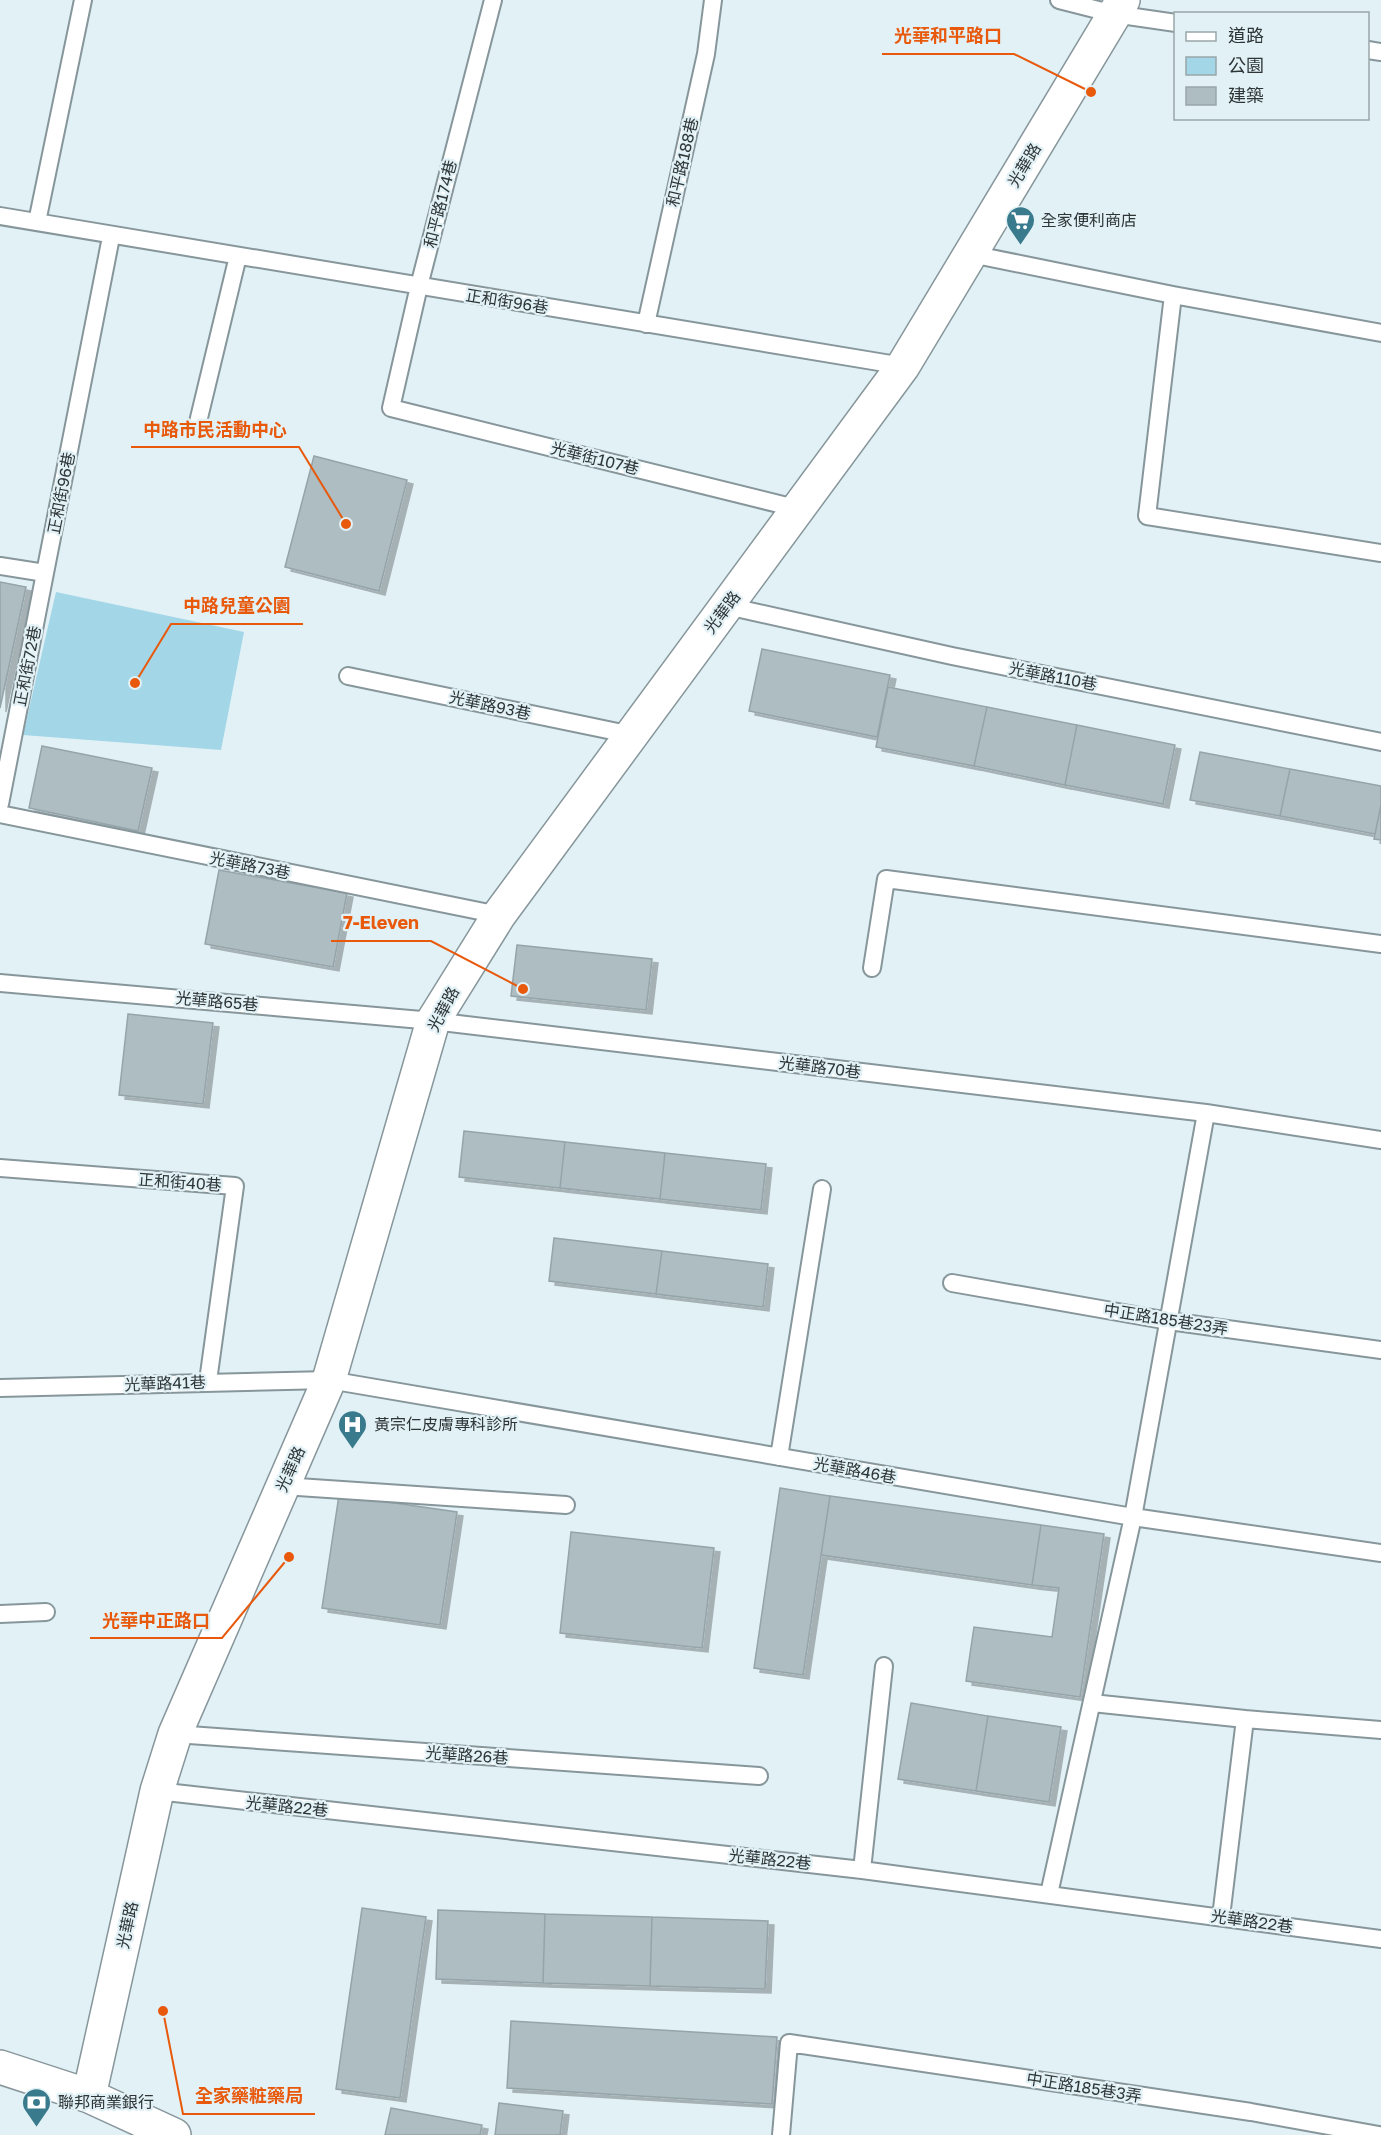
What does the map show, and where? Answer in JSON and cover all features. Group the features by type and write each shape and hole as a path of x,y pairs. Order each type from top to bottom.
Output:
{"street":[{"name":"光華路","path":"89,2096 157,1791 175,1734 329,1380 433,1021 499,915 903,366 1119,7"},
{"path":"0,2067 89,2096 174,2135"}],"lane":[{"path":"37,222 83,0"},
{"name":"和平路174巷","path":"390,408 493,0"},
{"name":"和平路188巷","path":"646,324 706,54 713,0"},
{"path":"1059,0 1119,7 1174,22"},
{"name":"正和街96巷","path":"0,216 111,237 903,366"},
{"name":"正和街96巷","path":"45,573 111,237"},
{"path":"971,254 1173,295 1381,332"},
{"path":"198,422 238,256"},
{"path":"1173,295 1148,516 1381,553"},
{"name":"光華街107巷","path":"390,408 799,509"},
{"path":"0,566 45,573"},
{"name":"正和街72巷","path":"0,804 45,573"},
{"name":"光華路110巷","path":"727,606 952,656 1381,742"},
{"name":"光華路93巷","path":"348,676 632,735"},
{"name":"光華路73巷","path":"0,814 499,915"},
{"path":"872,968 886,879 1381,944"},
{"name":"光華路65巷","path":"0,983 433,1021"},
{"name":"光華路70巷","path":"433,1021 1206,1113 1381,1140"},
{"path":"1049,1894 1133,1517 1206,1113"},
{"name":"正和街40巷","path":"0,1168 235,1186 208,1381"},
{"path":"779,1457 822,1189"},
{"name":"中正路185巷23弄","path":"952,1283 1169,1321 1381,1350"},
{"name":"光華路41巷","path":"0,1388 208,1381 329,1380"},
{"name":"光華路46巷","path":"329,1380 1133,1517 1381,1553"},
{"path":"283,1486 566,1505"},
{"path":"0,1614 46,1612"},
{"path":"862,1870 884,1666"},
{"path":"1092,1702 1245,1719 1381,1730"},
{"path":"1221,1917 1245,1719"},
{"name":"光華路26巷","path":"175,1734 759,1776"},
{"name":"光華路22巷","path":"157,1791 862,1870 1381,1939"},
{"name":"中正路185巷3弄","path":"781,2135 789,2043 1251,2112 1379,2135"}],"green space":[{"path":"56,592 244,632 221,750 23,735"}],"building":[{"path":"314,456 407,480 379,591 285,567"},
{"path":"0,582 26,587 0,708"},
{"path":"762,649 890,675 877,737 749,711"},
{"path":"888,687 987,707 974,766 876,747"},
{"path":"987,707 1077,725 1065,785 974,766"},
{"path":"1077,725 1175,745 1163,804 1065,785"},
{"path":"42,746 152,768 138,831 29,808"},
{"path":"1200,752 1290,769 1280,816 1190,800"},
{"path":"1290,769 1381,786 1381,805 1375,834 1280,816"},
{"path":"1381,805 1381,840 1374,839"},
{"path":"219,870 347,893 333,967 205,944"},
{"path":"517,945 652,959 646,1010 511,996"},
{"path":"128,1014 213,1023 203,1104 119,1095"},
{"path":"464,1131 565,1142 560,1188 459,1177"},
{"path":"565,1142 665,1153 660,1199 560,1188"},
{"path":"665,1153 766,1164 761,1210 660,1199"},
{"path":"554,1238 662,1251 656,1294 549,1281"},
{"path":"662,1251 768,1264 763,1307 656,1294"},
{"path":"780,1488 830,1496 803,1675 754,1668"},
{"path":"339,1495 457,1512 440,1625 322,1608"},
{"path":"830,1496 1041,1525 1032,1585 821,1555"},
{"path":"1041,1525 1104,1534 1080,1697 966,1681 974,1627 1052,1637 1059,1588 1032,1585"},
{"path":"571,1532 714,1548 702,1648 560,1633"},
{"path":"911,1703 988,1716 976,1791 898,1779"},
{"path":"988,1716 1061,1727 1049,1802 976,1791"},
{"path":"362,1908 426,1917 400,2098 336,2089"},
{"path":"438,1910 545,1914 543,1983 436,1979"},
{"path":"545,1914 652,1917 650,1986 543,1983"},
{"path":"652,1917 768,1921 765,1989 650,1986"},
{"path":"511,2021 777,2037 772,2104 507,2088"},
{"path":"499,2103 563,2111 560,2135 495,2135"},
{"path":"391,2108 482,2125 480,2135 385,2135"}],"place":[{"name":"光華和平路口","path":"1091,92"},
{"name":"全家便利商店","path":"1020,246"},
{"name":"中路市民活動中心","path":"346,524"},
{"name":"中路兒童公園","path":"135,683"},
{"name":"7-Eleven","path":"523,989"},
{"name":"黃宗仁皮膚專科診所","path":"353,1450"},
{"name":"光華中正路口","path":"289,1557"},
{"name":"全家藥粧藥局","path":"163,2011"},
{"name":"聯邦商業銀行","path":"37,2128"}]}
